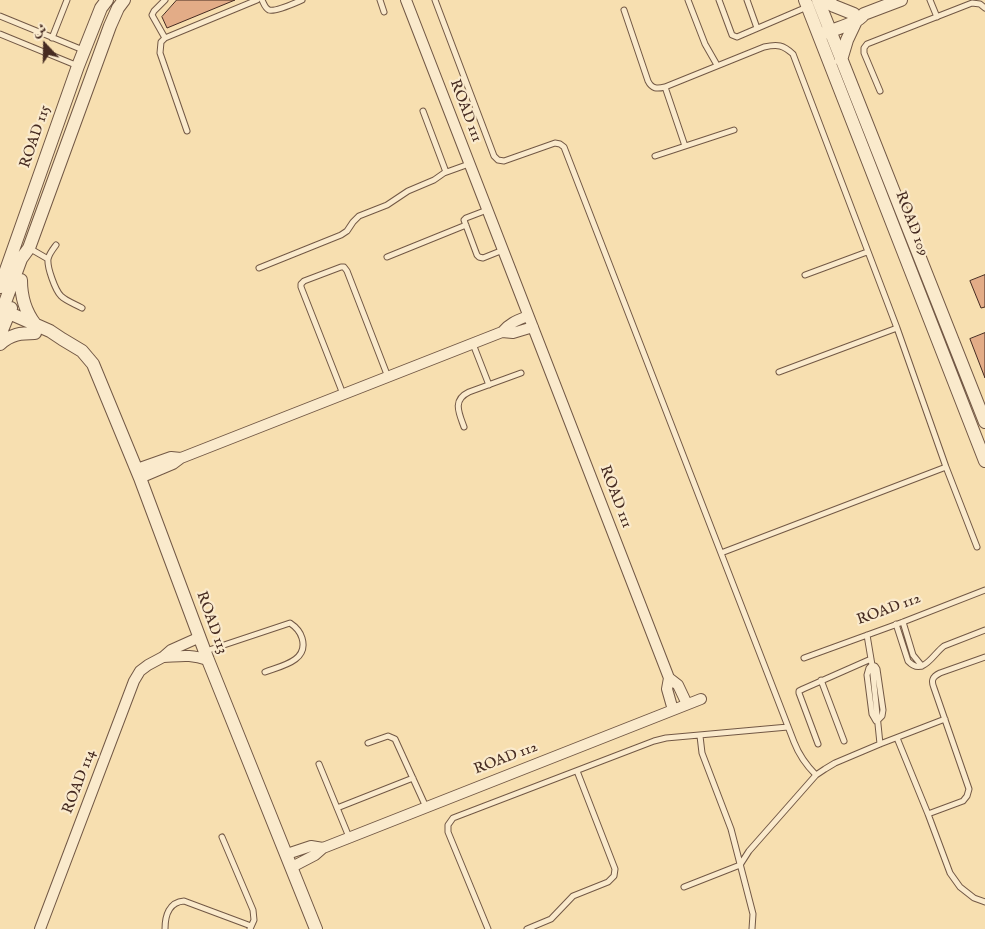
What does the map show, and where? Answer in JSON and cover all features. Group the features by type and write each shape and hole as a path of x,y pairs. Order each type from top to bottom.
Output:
{"street":[{"name":"ROAD 115","path":"0,287 2,273 78,66 101,8 107,0"},
{"name":"ROAD 115","path":"3,314 21,280 29,258 29,248 110,26 124,0"},
{"name":"ROAD 111","path":"406,0 669,678 678,685 687,704"},
{"path":"824,0 858,16"},
{"path":"823,29 901,0"},
{"name":"ROAD 109","path":"810,2 823,29 979,421"},
{"path":"842,60 847,40 858,16"},
{"name":"ROAD 109","path":"823,29 842,60 979,421 985,461"},
{"name":"ROAD 115","path":"0,336 3,314 19,264 29,248"},
{"path":"0,344 10,337 35,328 25,307 21,280"},
{"name":"ROAD 113","path":"3,314 35,328 48,337 62,340 82,351 93,364 138,474 206,656 316,929"},
{"path":"138,474 173,464 181,458 502,332 510,324 528,316"},
{"path":"502,332 513,333 533,327"},
{"name":"ROAD 114","path":"40,929 134,681 148,665 171,650 200,637"},
{"name":"ROAD 114","path":"163,657 206,656"},
{"name":"ROAD 111","path":"669,678 667,686 673,710"},
{"name":"ROAD 112","path":"292,867 315,855 322,848 701,699"},
{"name":"ROAD 112","path":"287,854 315,845 322,848"}],"lane":[{"path":"52,38 67,0"},
{"path":"165,0 152,15 165,38"},
{"path":"187,130 160,53 162,42 165,38 257,0"},
{"path":"262,0 266,7 273,11 302,0"},
{"path":"380,0 384,12"},
{"path":"435,0 494,156 498,160 504,161 555,143 564,147 799,755 816,775"},
{"path":"688,0 708,50 718,65"},
{"path":"719,0 731,32 735,37 810,2"},
{"path":"747,0 757,28"},
{"path":"930,0 936,17"},
{"path":"880,91 864,53 864,48 867,44 972,3 980,4 985,8"},
{"path":"624,10 650,85 654,88 665,86 764,47 775,45 785,48 793,54 977,547"},
{"path":"0,16 84,50"},
{"path":"0,34 78,66"},
{"path":"665,86 685,146"},
{"path":"423,111 446,172"},
{"path":"655,156 734,130"},
{"path":"259,268 341,235 359,216 387,205 408,191 434,180 446,172 469,164"},
{"path":"487,210 464,220 480,257 483,258 503,250"},
{"path":"387,257 466,225"},
{"path":"56,245 48,259 49,268 58,292 63,298 82,308"},
{"path":"29,248 48,259"},
{"path":"806,275 867,252"},
{"path":"343,395 301,287 304,281 341,266 347,271 388,377"},
{"path":"780,372 896,328"},
{"path":"473,343 488,385"},
{"path":"464,427 458,403 466,393 521,373"},
{"path":"721,553 946,466"},
{"name":"ROAD 112","path":"804,658 985,590"},
{"path":"903,622 913,655 922,666"},
{"name":"ROAD 114","path":"206,656 290,623 296,627 304,642 304,650 301,656 294,661 265,672"},
{"path":"896,624 908,662 917,667 931,660 944,646 985,630"},
{"path":"867,635 871,662 867,674 872,714 877,721 880,744"},
{"path":"928,814 963,801 969,789 932,679 940,673 985,656"},
{"path":"818,744 799,694 801,690 821,680 871,662"},
{"path":"871,662 878,669 884,710 882,716 877,721"},
{"path":"821,680 844,741"},
{"path":"684,887 740,865 816,775 825,769 880,744 945,719"},
{"path":"488,929 448,832 448,824 453,818 654,741 666,738 788,727"},
{"path":"368,743 386,736 393,737 426,807"},
{"path":"700,736 702,754 731,829 754,914 752,929"},
{"path":"897,738 950,873 960,887 974,898 985,902"},
{"path":"320,764 349,837"},
{"path":"527,929 551,919 573,896 608,882 614,876 615,869 577,771"},
{"path":"337,808 413,778"},
{"path":"165,929 165,921 170,908 180,901 250,928 254,920 253,910 222,837"}],"building":[{"path":"177,0 235,0 167,28 162,17"},
{"path":"985,275 985,307 981,308 970,281"},
{"path":"985,333 985,378 970,339"}]}
